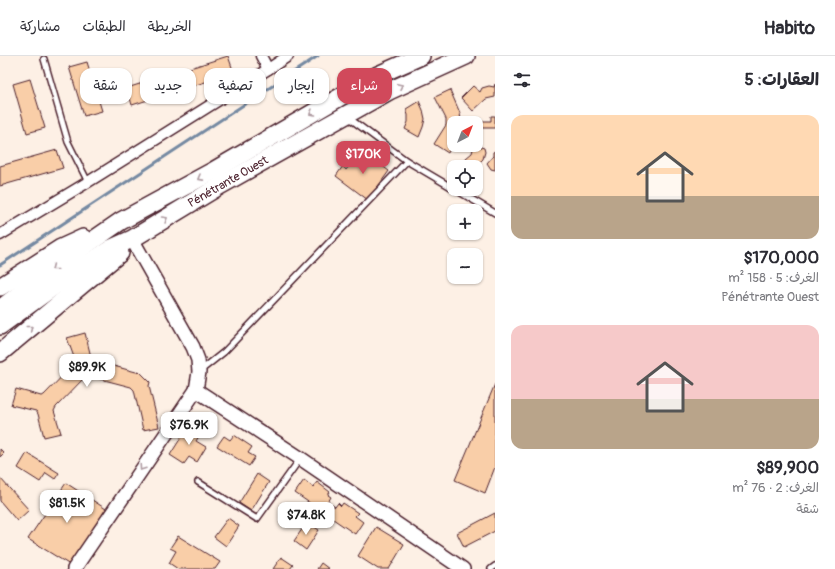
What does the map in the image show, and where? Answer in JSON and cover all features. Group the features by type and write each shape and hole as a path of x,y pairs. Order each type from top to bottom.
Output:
{"highway":[{"name":"Pénétrante Ouest","path":"0,309 60,263 121,222 378,75 421,56"},
{"name":"Pénétrante Ouest","path":"0,326 70,275 112,248 132,239 221,185 389,91 466,56"},
{"path":"0,287 61,248 121,222"},
{"path":"0,353 118,256 132,239"}],"street":[{"path":"261,56 268,69"},
{"path":"0,235 88,182 288,56"},
{"path":"74,569 196,390 199,372 198,360 193,347 132,239"},
{"path":"196,390 300,458 463,569"}],"lane":[{"path":"44,59 68,142 88,182"},
{"path":"345,115 407,161 495,213"},
{"path":"199,372 224,352 407,161"},
{"path":"198,482 257,519 300,458"},
{"path":"491,569 495,566"}],"building":[{"path":"228,56 232,68 204,68 204,82 196,85 196,68 190,68"},
{"path":"87,62 89,68 80,68 80,103 69,67"},
{"path":"30,79 45,128 27,133 13,84"},
{"path":"140,84 140,102 132,105 132,104 132,86"},
{"path":"495,84 495,97 486,99 473,111 461,98 473,86 480,92 482,88 489,86 494,87"},
{"path":"450,90 460,113 460,116 447,116 448,153 434,144 446,125 446,119 435,97"},
{"path":"419,101 425,119 419,137 405,129 408,122 406,109"},
{"path":"80,104 100,104 102,111 84,116"},
{"path":"491,116 495,116 495,128 483,128 483,121 491,121"},
{"path":"483,148 485,152 482,160 465,160 472,153 483,152"},
{"path":"57,150 63,168 0,186 0,166"},
{"path":"361,150 389,171 368,200 336,176 343,166 346,170"},
{"path":"495,151 495,170 491,169 487,163"},
{"path":"85,333 91,357 95,361 136,372 139,371 150,382 149,386 159,427 143,430 134,390 131,387 89,376 85,377 56,407 54,411 61,433 44,437 36,411 11,405 16,389 41,396 44,395 73,365 75,360 67,338"},
{"path":"495,384 495,467 485,493 455,480"},
{"path":"189,425 201,433 196,441 206,447 197,462 189,457 184,464 170,455"},
{"path":"234,435 252,447 248,453 255,457 249,466 217,446 224,436 230,440"},
{"path":"0,449 4,453 0,457"},
{"path":"27,453 59,473 55,479 46,473 40,482 18,468"},
{"path":"257,474 269,482 251,511 239,503"},
{"path":"0,478 29,510 17,521 0,501"},
{"path":"304,480 313,487 317,482 330,492 328,495 331,497 328,502 335,507 338,503 341,506 343,503 358,513 355,516 363,522 355,534 295,493"},
{"path":"66,483 106,509 70,565 28,539"},
{"path":"495,513 495,531 464,547 457,533"},
{"path":"228,518 239,526 226,546 214,537"},
{"path":"307,522 319,530 306,550 294,541"},
{"path":"376,527 404,544 389,569 378,569 358,556"},
{"path":"178,536 220,562 215,569 178,569 169,563 176,551 170,548"},
{"path":"281,557 293,565 290,569 273,569"},
{"path":"321,563 329,569 317,569"}],"waterway":[{"path":"0,265 318,56"}]}
